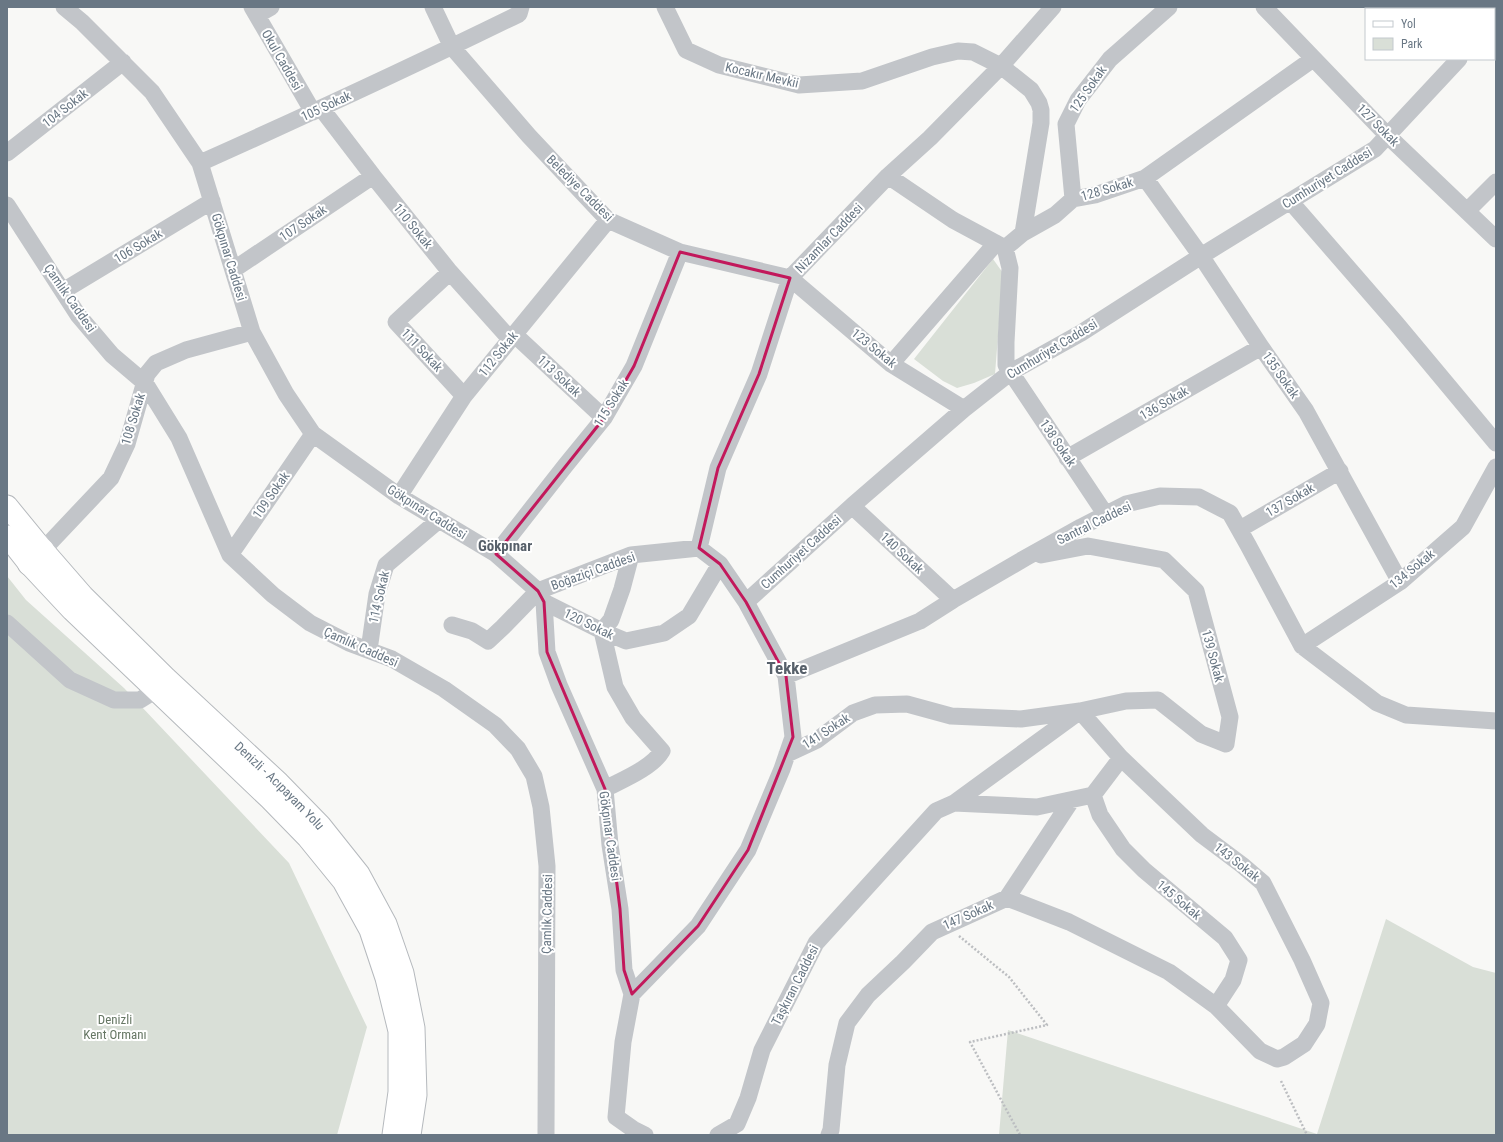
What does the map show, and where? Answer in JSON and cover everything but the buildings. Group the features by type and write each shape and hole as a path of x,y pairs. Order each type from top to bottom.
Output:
{"main road":[{"name":"Denizli - Acıpayam Yolu","path":"7,506 36,557 72,610 270,799 308,838 343,881 370,930 386,978 399,1030 399,1092 393,1135"},
{"name":"Denizli - Acıpayam Yolu","path":"7,536 36,557 83,596 166,678 279,784 320,825 359,874 386,924 403,973 412,1014 414,1028 416,1095 410,1135"}],"street":[{"name":"Gökpınar Caddesi","path":"64,7 82,22 152,92 200,163 252,332 286,394 313,434 399,496 496,554 541,596 547,652 559,684 605,789 610,845 620,909 624,970 632,994 623,1042 616,1117 633,1129 645,1135"},
{"path":"254,11 272,7"},
{"name":"Belediye Caddesi","path":"433,7 452,47 529,136 608,220 680,252 790,278"},
{"name":"105 Sokak","path":"200,163 452,47 519,14 521,7"},
{"name":"Kocakır Mevkii","path":"665,7 686,50 719,65 799,85 862,81 932,56 958,51 973,52 1001,66 1031,90 1036,96 1041,110 1041,123 1023,232"},
{"name":"Nizamlar Caddesi","path":"699,548 718,468 759,374 790,278 888,176 930,138 1001,66 1054,7"},
{"name":"125 Sokak","path":"1073,199 1066,124 1078,100 1110,58 1169,7"},
{"name":"127 Sokak","path":"1264,7 1388,136 1496,239"},
{"name":"Okul Caddesi","path":"254,11 317,110"},
{"name":"128 Sokak","path":"891,364 1000,246 1055,215 1073,199 1095,195 1145,178 1313,59"},
{"name":"Cumhuriyet Caddesi","path":"746,602 852,506 964,409 1011,372 1081,332 1375,149 1458,60"},
{"name":"104 Sokak","path":"7,153 122,62"},
{"name":"110 Sokak","path":"317,110 450,272 512,337"},
{"name":"107 Sokak","path":"233,270 372,176"},
{"path":"888,176 953,220 1000,246 1010,268 1006,365 1011,372"},
{"name":"135 Sokak","path":"1145,178 1201,256 1261,347 1306,411 1400,582"},
{"path":"1467,211 1496,182"},
{"name":"106 Sokak","path":"63,292 212,200"},
{"path":"1290,201 1396,323 1496,443"},
{"name":"Çamlık Caddesi","path":"7,205 78,315 112,355 145,383 179,438 230,555 273,595 310,624 349,643 392,659 444,689 495,725 518,749 534,776 541,806 547,866 546,1135"},
{"name":"112 Sokak","path":"399,496 464,396 608,220"},
{"name":"115 Sokak","path":"496,554 564,466 604,418 634,366 680,252"},
{"name":"111 Sokak","path":"450,272 396,322 464,396"},
{"name":"123 Sokak","path":"790,278 891,364 964,409"},
{"name":"108 Sokak","path":"36,557 111,478 127,444 145,383 146,374 156,363 186,350 252,332"},
{"name":"113 Sokak","path":"512,337 604,418"},
{"name":"136 Sokak","path":"1067,458 1261,347"},
{"name":"138 Sokak","path":"1011,372 1106,515"},
{"name":"109 Sokak","path":"230,555 313,434"},
{"name":"134 Sokak","path":"1302,646 1400,582 1463,527 1496,467"},
{"name":"137 Sokak","path":"1240,530 1340,471"},
{"name":"Santral Caddesi","path":"786,676 920,621 1027,557 1126,504 1160,496 1199,497 1230,513 1302,646 1377,703 1406,715 1496,721"},
{"name":"140 Sokak","path":"852,506 953,600"},
{"name":"114 Sokak","path":"369,650 377,594 386,565 439,520"},
{"name":"139 Sokak","path":"1027,557 1088,546 1164,560 1196,591 1230,717 1226,744 1201,734 1158,700 1126,701 1080,712"},
{"path":"699,548 720,564 746,602 786,676 793,737 787,754"},
{"name":"Boğaziçi Caddesi","path":"541,596 631,555 699,548"},
{"path":"605,789 659,757 662,751 633,718 614,686 602,631 611,620 622,589 631,555"},
{"name":"120 Sokak","path":"541,596 602,631 626,641 664,633 689,616 720,564"},
{"path":"452,625 472,631 488,641 541,596"},
{"path":"7,623 70,680 114,700 140,700 156,690"},
{"name":"141 Sokak","path":"632,994 698,926 748,850 787,754 817,740 853,713 875,705 907,704 951,716 1021,719 1080,712"},
{"name":"143 Sokak","path":"1080,712 1121,758 1202,835 1263,883 1302,960 1321,1003 1317,1024 1304,1044 1284,1057 1277,1059"},
{"name":"Taşkıran Caddesi","path":"718,1135 737,1124 748,1098 762,1050 816,943 936,811 954,803 1080,712"},
{"path":"954,803 1037,807 1071,801 1093,795 1121,758"},
{"name":"145 Sokak","path":"1093,795 1100,815 1123,849 1144,870 1225,938 1239,960 1233,980 1216,1006"},
{"path":"1007,898 1071,801"},
{"name":"147 Sokak","path":"829,1135 831,1130 837,1065 847,1024 868,995 932,932 1007,898 1069,922 1169,972 1216,1006 1260,1051 1277,1059"}],"path":[{"path":"946,925 1009,977 1047,1025 970,1042 1020,1135"},
{"path":"1281,1080 1307,1135"}],"highlighted area":[{"path":"680,252 790,278 759,374 718,468 699,548 720,564 746,602 786,676 793,737 748,850 698,926 632,994 624,970 620,909 605,789 547,652 544,602 538,591 496,554 604,418 634,366"}],"green space":[{"path":"993,259 1003,273 995,374 957,388 943,381 914,359"},
{"name":"Denizli Kent Ormanı","path":"7,576 26,600 124,688 289,863 367,1027 337,1135 7,1135"},
{"path":"1386,919 1473,967 1496,973 1496,1135 999,1135 1008,1030 1317,1134"}],"district":[{"name":"Gökpınar","path":"505,546"},
{"name":"Tekke","path":"787,668"}]}
